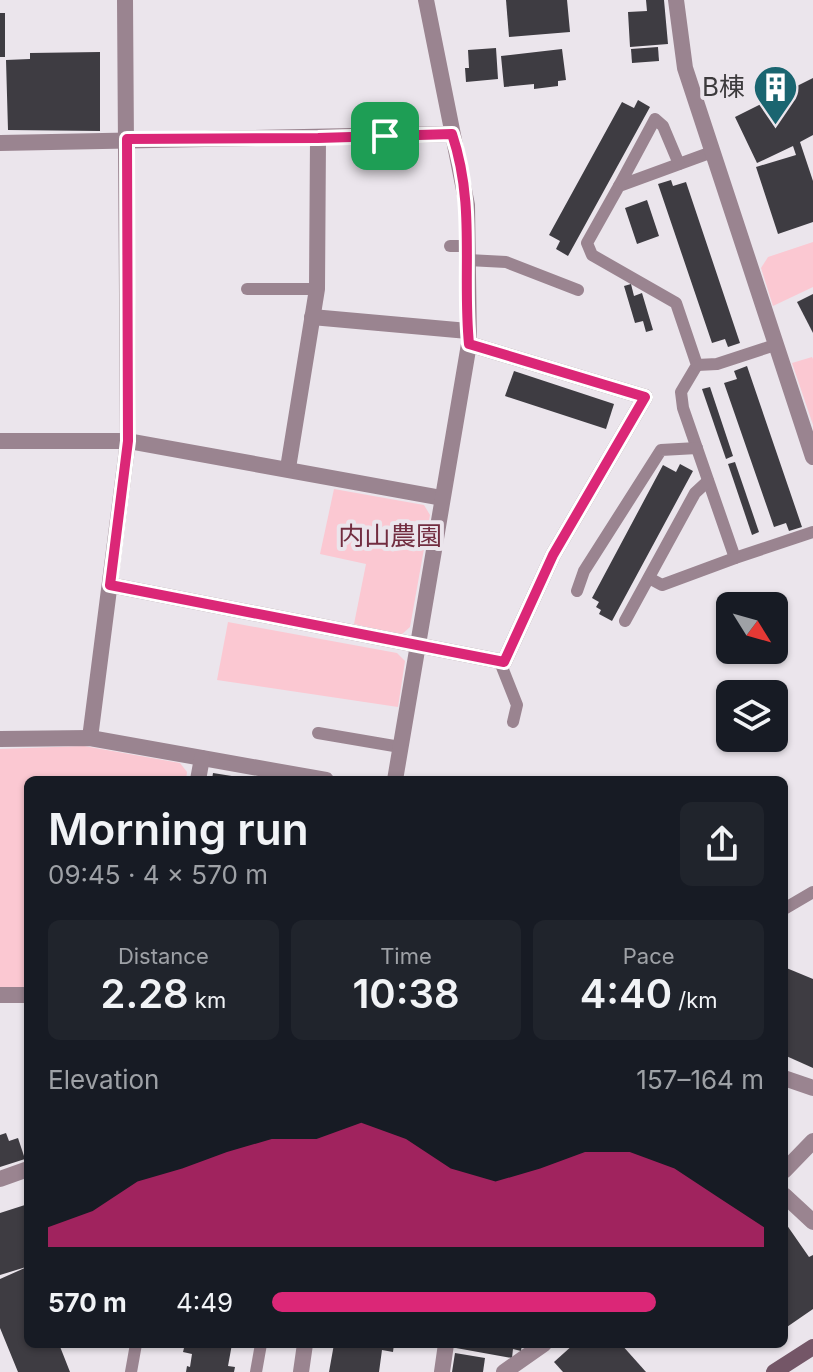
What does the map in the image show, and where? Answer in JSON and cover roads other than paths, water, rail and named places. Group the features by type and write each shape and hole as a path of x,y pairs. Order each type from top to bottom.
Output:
{"main road":[{"path":"774,1372 813,1347"}],"street":[{"path":"90,738 128,441 125,0"},
{"path":"396,776 469,337 467,205 426,0"},
{"path":"676,0 683,60 813,457"},
{"path":"0,143 452,134"},
{"path":"288,468 317,289 318,138"},
{"path":"110,585 504,662 553,555 645,397 469,337 312,317"},
{"path":"0,441 128,441 442,498"},
{"path":"0,739 90,738 303,776"},
{"path":"199,776 202,758"},
{"path":"0,995 24,995"},
{"path":"788,1079 813,1088"},
{"path":"788,1167 813,1141"},
{"path":"0,1179 24,1170"},
{"path":"788,1199 813,1222"},
{"path":"301,1372 304,1348"},
{"path":"442,1372 445,1348"},
{"path":"504,1372 538,1348"}],"lane":[{"path":"679,164 663,126 655,119 587,243 592,255 676,303 697,365 681,392 683,408 735,558"},
{"path":"619,186 712,152"},
{"path":"450,246 506,262 578,290"},
{"path":"247,289 317,289"},
{"path":"697,365 717,364 775,345"},
{"path":"577,591 584,571 661,450 697,448"},
{"path":"625,621 695,493 708,481"},
{"path":"649,578 662,585 813,532"},
{"path":"500,662 517,705 513,722"},
{"path":"318,733 400,747"},
{"path":"788,907 813,892"},
{"path":"131,1372 135,1348"},
{"path":"256,1372 260,1348"}],"place":[{"name":"B棟","path":"776,126"}],"park label":[{"name":"内山農園","path":"390,536"}]}
